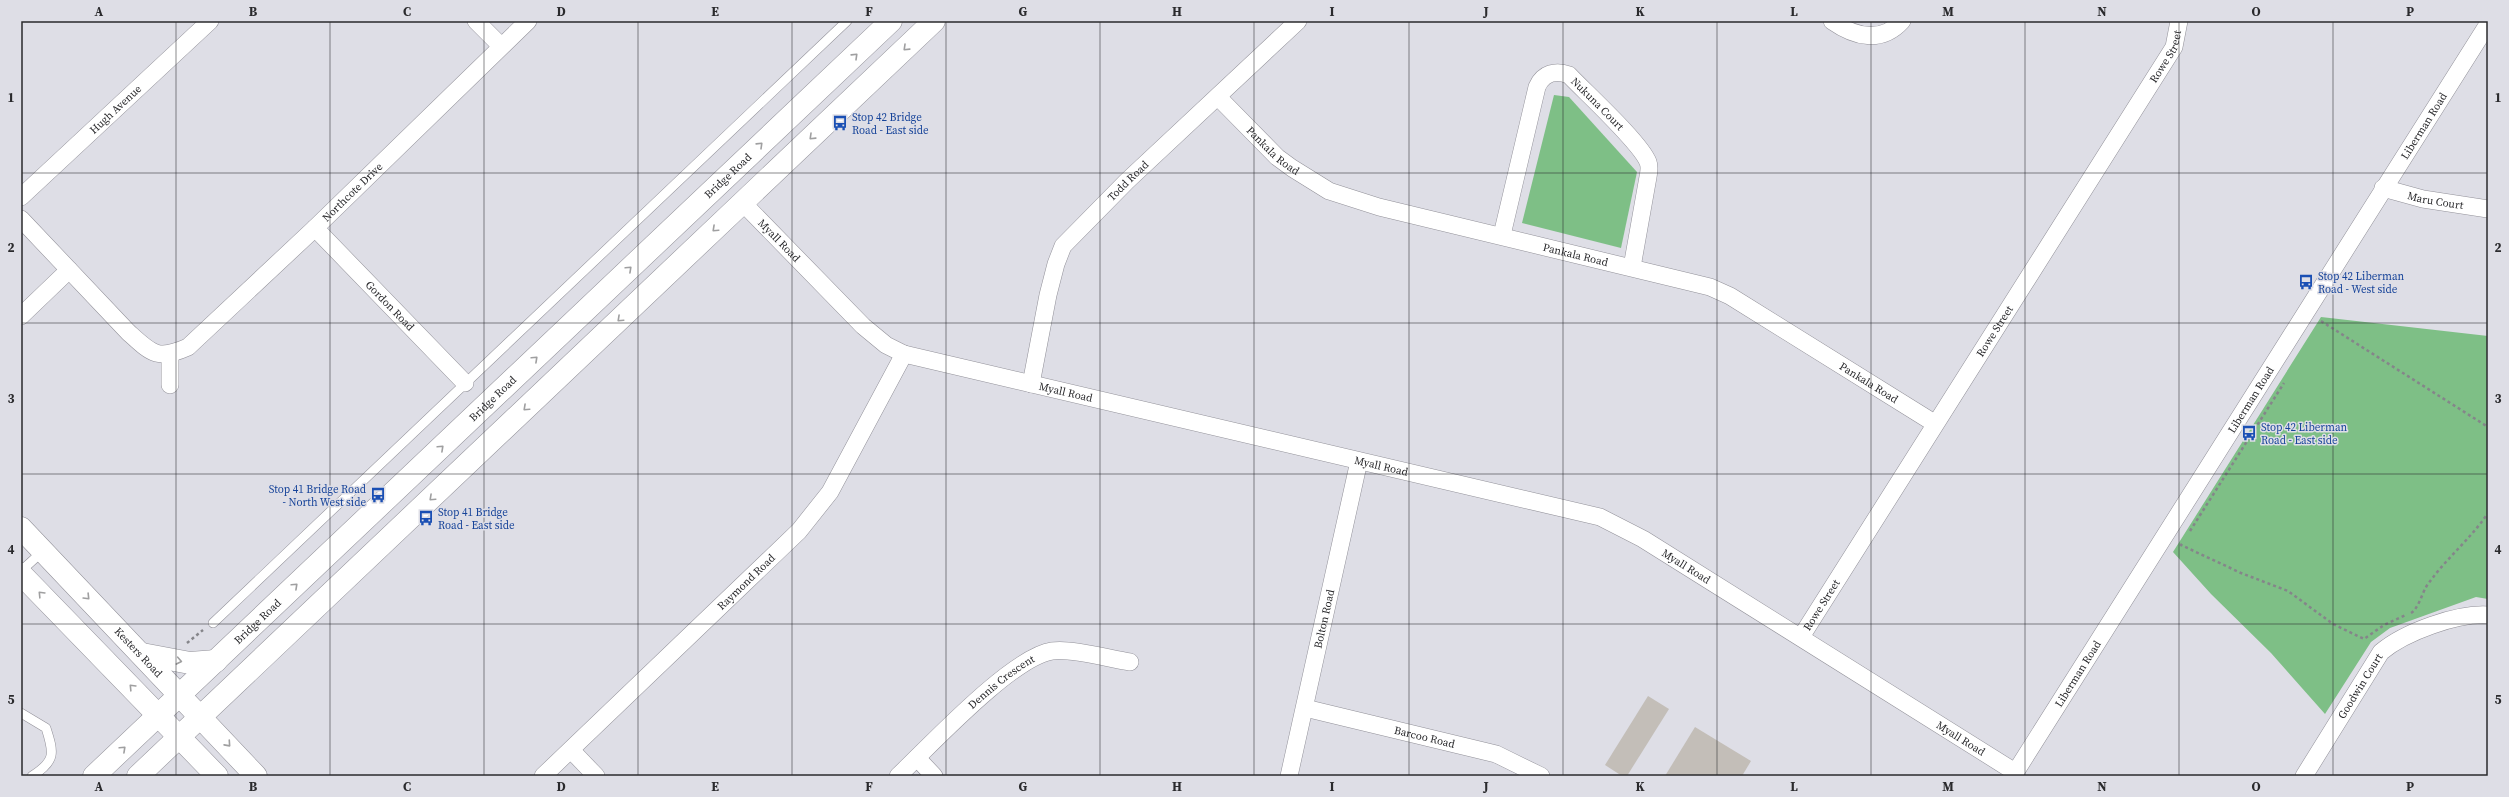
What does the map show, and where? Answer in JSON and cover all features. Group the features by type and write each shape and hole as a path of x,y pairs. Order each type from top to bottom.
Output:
{"main road":[{"name":"Bridge Road","path":"94,776 891,21"},
{"path":"138,776 934,21"},
{"path":"722,182 743,203"},
{"name":"Kesters Road","path":"21,528 201,716 256,776"},
{"path":"21,573 217,776"},
{"path":"142,654 190,663 216,661"}],"street":[{"name":"Hugh Avenue","path":"21,197 210,21"},
{"path":"476,21 501,46"},
{"name":"Northcote Drive","path":"170,355 188,347 315,228 528,21"},
{"name":"Todd Road","path":"1031,384 1048,295 1056,264 1063,246 1127,181 1298,21"},
{"path":"1832,21 1858,34 1874,36 1890,31 1902,21"},
{"name":"Rowe Street","path":"1801,637 1934,423 2174,47 2179,21"},
{"name":"Liberman Road","path":"2014,774 2488,24"},
{"name":"Nukuna Court","path":"1502,235 1537,87 1544,77 1550,73 1563,73 1569,75 1641,150 1648,162 1648,177 1632,267"},
{"name":"Pankala Road","path":"1218,97 1277,157 1321,187 1340,195 1378,207 1502,235 1697,283 1726,294 1934,423"},
{"name":"Maru Court","path":"2383,188 2424,199 2488,209"},
{"name":"Myall Road","path":"743,203 863,326 886,345 904,354 1600,517 1643,539 1801,637 2014,774"},
{"path":"21,219 68,270 144,346 160,354 170,355 170,385"},
{"name":"Gordon Road","path":"315,228 465,384"},
{"path":"21,316 68,270"},
{"name":"Raymond Road","path":"543,776 799,531 819,509 842,472 904,354"},
{"name":"Bolton Road","path":"1289,776 1359,461"},
{"name":"Goodwin Court","path":"2304,776 2382,652 2393,643 2432,627 2460,618 2488,615"},
{"name":"Dennis Crescent","path":"898,776 1006,676 1018,666 1038,655 1062,651 1130,662"},
{"name":"Barcoo Road","path":"1305,708 1496,754 1541,776"},
{"path":"571,750 596,776"},
{"path":"917,758 934,776"}],"lane":[{"path":"213,623 847,21"},
{"path":"21,573 43,551"},
{"path":"21,713 46,728 53,750 45,768 32,776"}],"path":[{"path":"2316,317 2488,427"},
{"path":"2190,532 2286,378"},
{"path":"2186,539 2181,545 2241,573 2288,591 2333,624 2364,639 2384,625 2413,612 2426,588 2488,513"},
{"path":"182,647 213,623"}],"green space":[{"path":"1554,95 1569,97 1637,172 1621,248 1522,223"},
{"path":"2321,317 2488,336 2488,599 2476,597 2390,628 2371,642 2325,714 2271,653 2211,594 2173,552"}],"building":[{"path":"1648,696 1669,709 1627,776 1622,776 1605,765"},
{"path":"1695,727 1751,761 1742,776 1665,776"}],"place":[{"name":"Stop 42 Bridge Road - East side","path":"840,123"},
{"name":"Stop 42 Liberman Road - West side","path":"2306,282"},
{"name":"Stop 42 Liberman Road - East side","path":"2249,433"},
{"name":"Stop 41 Bridge Road - North West side","path":"378,495"},
{"name":"Stop 41 Bridge Road - East side","path":"426,518"}]}
